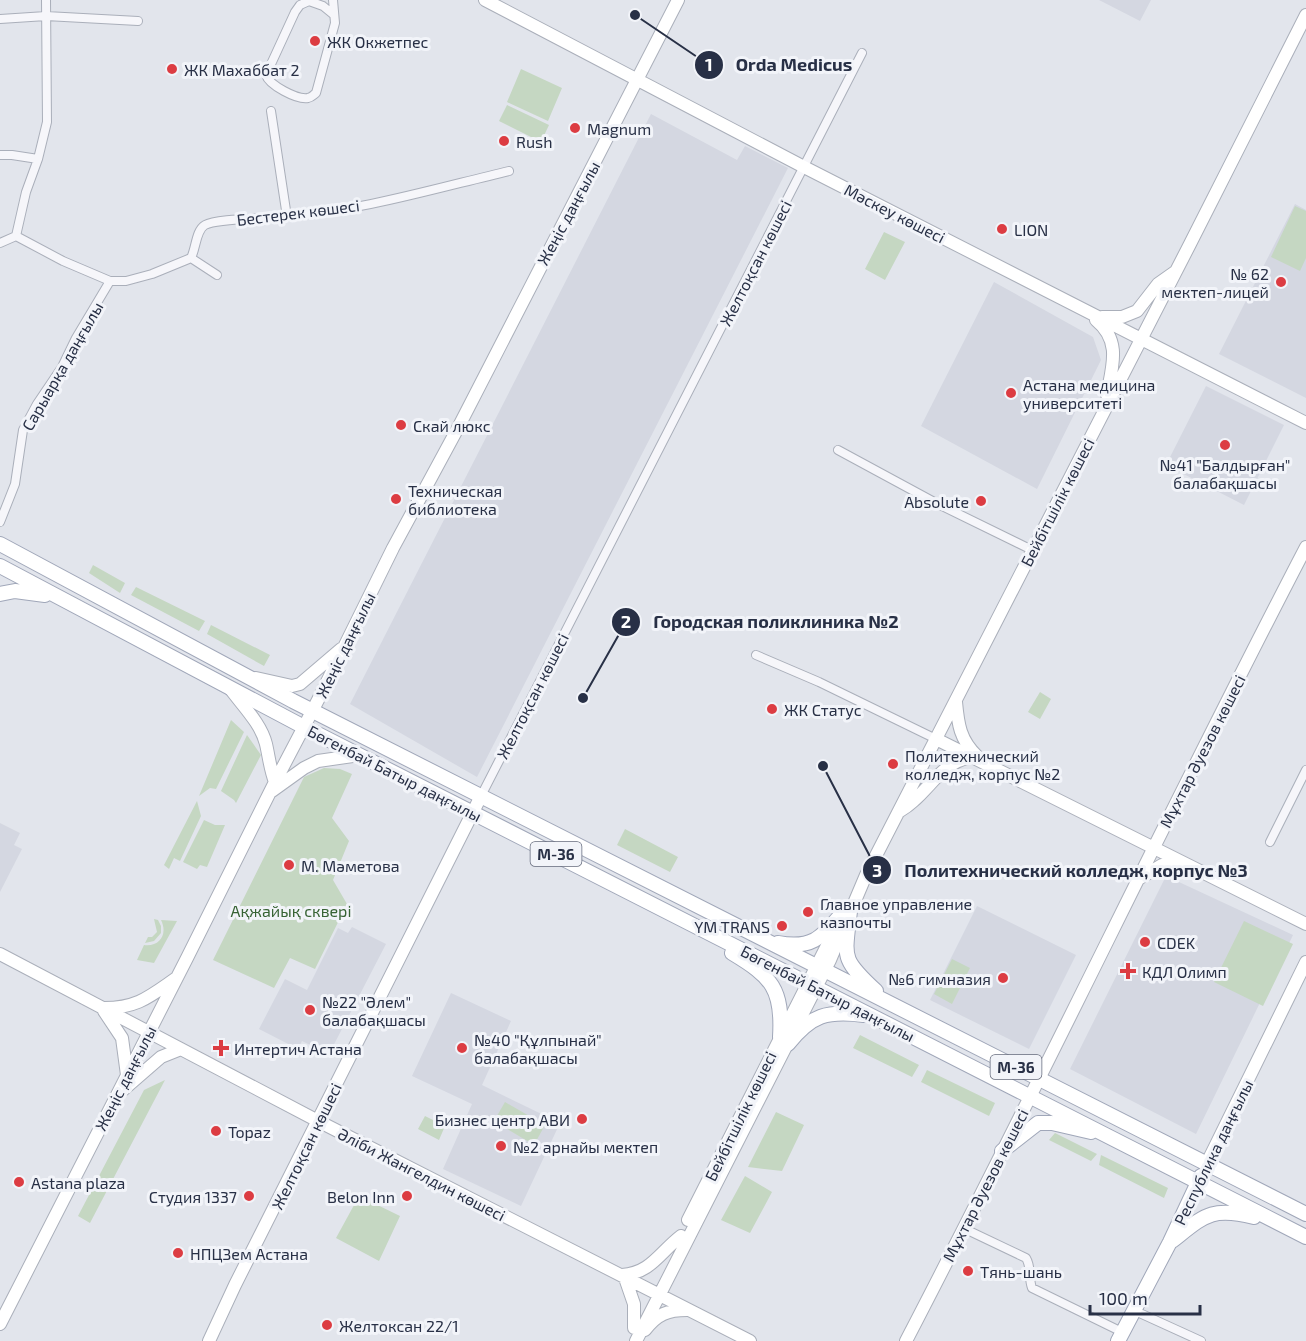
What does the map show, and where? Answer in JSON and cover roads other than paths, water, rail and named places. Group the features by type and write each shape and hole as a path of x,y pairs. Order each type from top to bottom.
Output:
{"main road":[{"name":"Мәскеу көшесі","path":"485,0 1306,423"},
{"name":"Жеңіс даңғылы","path":"0,1324 313,711 393,548 459,426 678,0"},
{"name":"Бейбітшілік көшесі","path":"627,1341 656,1294 848,910 1306,15"},
{"path":"1099,317 1122,317 1137,311 1158,284 1176,272"},
{"path":"1079,306 1103,326 1113,343 1114,356 1106,406"},
{"name":"Бөгенбай Батыр даңғылы","path":"0,544 313,711 1306,1214"},
{"name":"Мұхтар Әуезов көшесі","path":"906,1341 1306,547"},
{"name":"Бөгенбай Батыр даңғылы","path":"0,566 304,727 1306,1237"},
{"path":"0,594 29,592 59,597"},
{"path":"245,675 292,686 300,684 344,647"},
{"path":"228,686 261,732 266,744 273,787 318,761 360,755"},
{"path":"956,700 963,738 969,748 987,765"},
{"path":"936,739 1306,924"},
{"path":"899,812 913,803 947,766 958,759 971,757"},
{"name":"Желтоқсан көшесі","path":"209,1341 235,1284 481,796"},
{"path":"1137,881 1162,865 1184,863"},
{"path":"768,941 806,945 818,939 848,910"},
{"path":"848,910 846,954 850,965 888,1002"},
{"path":"713,934 730,952 752,965 771,984 775,990 781,1014 784,1040"},
{"name":"Әліби Жангелдин көшесі","path":"0,954 318,1121 750,1341"},
{"name":"Республика даңғылы","path":"1118,1334 1170,1242 1195,1180 1207,1163 1306,962"},
{"path":"127,1075 122,1038 102,1008 129,1006 147,998 176,979"},
{"path":"784,1040 821,1015 842,1012 875,1016"},
{"name":"Бейбітшілік көшесі","path":"637,1341 681,1236 784,1040"},
{"path":"115,1097 161,1057 181,1049"},
{"path":"1002,1151 1038,1123 1052,1123 1106,1135"},
{"path":"1170,1242 1208,1214 1221,1211 1232,1211 1279,1223"},
{"path":"634,1328 634,1304 622,1277 644,1270 681,1236"},
{"path":"637,1341 647,1327 668,1311 689,1310"}],"street":[{"path":"16,236 26,192 38,159 47,122 46,0"},
{"path":"333,0 335,23 316,93 312,97 299,98 267,80 266,75 300,5 309,1 323,6 334,15"},
{"path":"0,19 46,16 138,21"},
{"name":"Желтоқсан көшесі","path":"481,796 862,53"},
{"path":"271,111 286,217"},
{"path":"0,155 38,159"},
{"name":"Бестерек көшесі","path":"190,258 201,229 206,224 286,217 353,207 509,171"},
{"path":"0,243 16,236"},
{"path":"16,236 63,261 110,281 126,281 152,274 190,258 217,275"},
{"name":"Сарыарқа даңғылы","path":"0,522 15,484 23,430 62,367 76,338 110,281"},
{"path":"838,450 1032,550"},
{"path":"756,655 819,682 936,739"},
{"path":"1270,842 1306,770"},
{"path":"963,1228 1026,1258 1030,1265 1029,1281 1032,1288 1082,1311 1118,1334"},
{"path":"1133,1310 1201,1341"}],"place":[{"name":"Orda Medicus","path":"635,15"},
{"name":"ЖК Окжетпес","path":"315,41"},
{"name":"ЖК Махаббат 2","path":"172,69"},
{"name":"Magnum","path":"575,128"},
{"name":"Rush","path":"504,141"},
{"name":"LION","path":"1002,229"},
{"name":"№ 62 мектеп-лицей","path":"1281,282"},
{"name":"Астана медицина университеті","path":"1011,393"},
{"name":"Скай люкс","path":"401,425"},
{"name":"№41 \"Балдырған\" балабақшасы","path":"1225,445"},
{"name":"Техническая библиотека","path":"396,499"},
{"name":"Absolute","path":"981,501"},
{"name":"Городская поликлиника №2","path":"583,698"},
{"name":"ЖК Статус","path":"772,709"},
{"name":"Политехнический колледж, корпус №2","path":"893,764"},
{"name":"Политехнический колледж, корпус №3","path":"823,766"},
{"name":"М. Мәметова","path":"289,865"},
{"name":"Главное управление казпочты","path":"808,912"},
{"name":"YM TRANS","path":"782,926"},
{"name":"CDEK","path":"1145,942"},
{"name":"КДЛ Олимп","path":"1128,971"},
{"name":"№6 гимназия","path":"1003,978"},
{"name":"№22 \"Әлем\" балабақшасы","path":"310,1010"},
{"name":"Интертич Астана","path":"221,1048"},
{"name":"№40 \"Құлпынай\" балабақшасы","path":"462,1048"},
{"name":"Бизнес центр АВИ","path":"582,1119"},
{"name":"Topaz","path":"216,1131"},
{"name":"№2 арнайы мектеп","path":"501,1146"},
{"name":"Astana plaza","path":"19,1182"},
{"name":"Студия 1337","path":"249,1196"},
{"name":"Belon Inn","path":"407,1196"},
{"name":"НПЦЗем Астана","path":"178,1253"},
{"name":"Тянь-шань","path":"968,1271"},
{"name":"Желтоксан 22/1","path":"327,1325"}],"park label":[{"name":"Ақжайық сквері","path":"291,910"}]}
